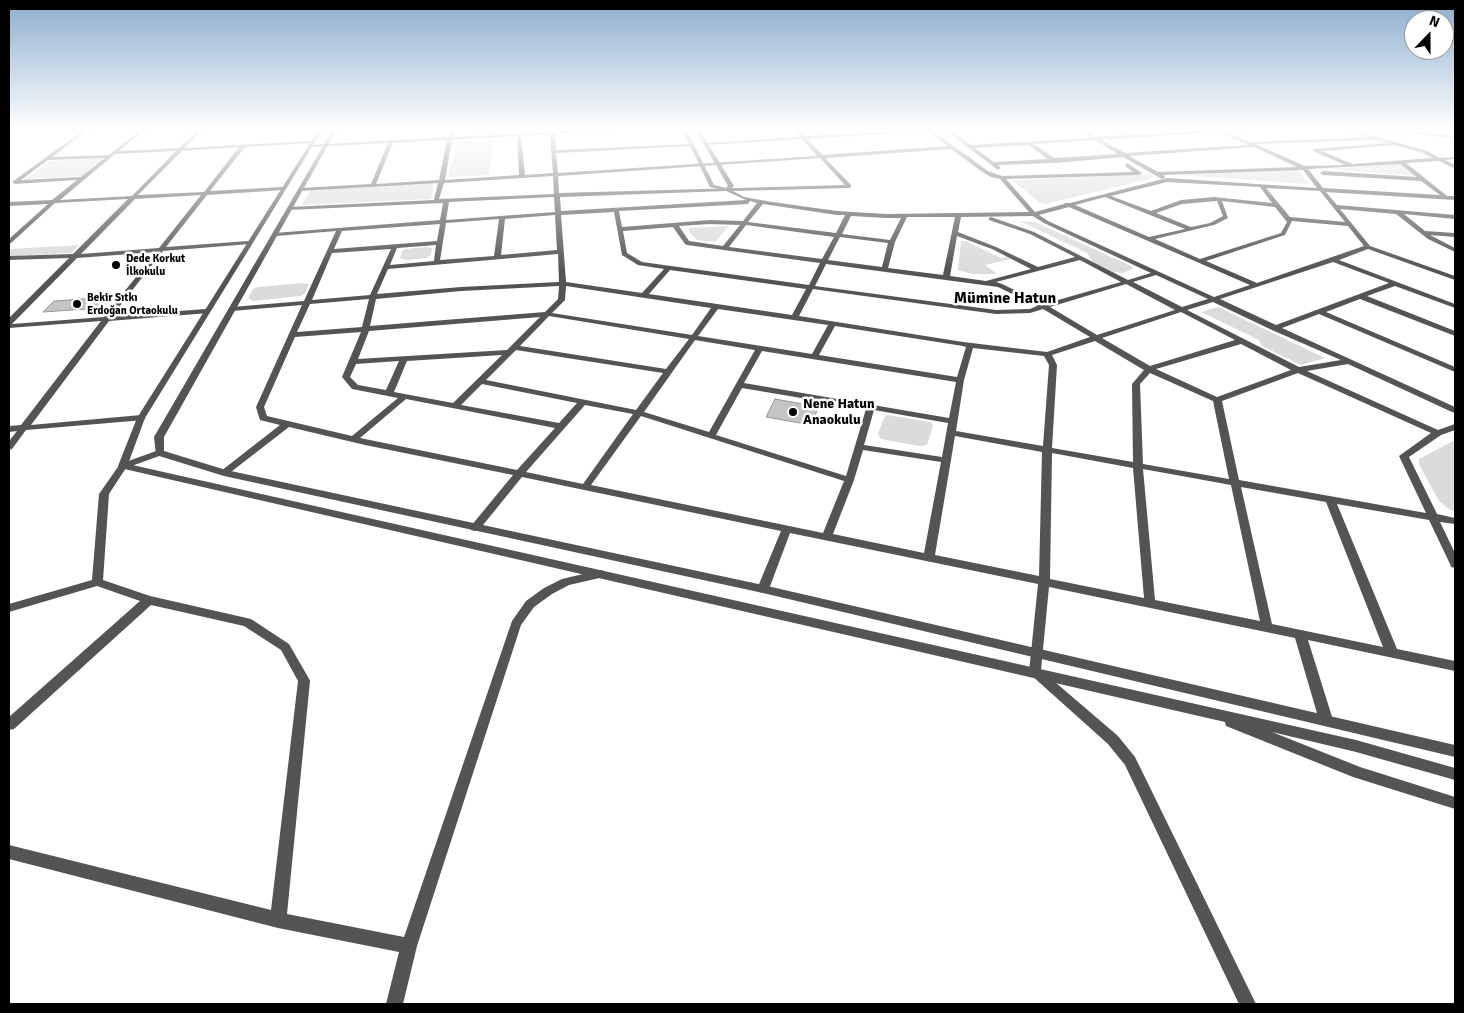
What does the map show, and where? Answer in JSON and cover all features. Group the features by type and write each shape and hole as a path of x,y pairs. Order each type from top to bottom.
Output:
{"street":[{"path":"9,322 154,176"},
{"path":"9,447 106,318 221,176"},
{"path":"97,582 104,494 123,466 141,418 290,176"},
{"path":"159,453 159,437 308,176"},
{"path":"373,185 377,176"},
{"path":"436,202 443,176"},
{"path":"301,190 517,176"},
{"path":"455,406 561,300 563,284 556,176"},
{"path":"707,176 712,186 727,190 742,198 761,202 849,214 905,216 1034,214 1067,204 1167,180 1455,198"},
{"path":"725,176 731,186 727,190"},
{"path":"290,209 558,195 849,186 840,176"},
{"path":"994,176 1002,178 1049,176"},
{"path":"1161,176 1167,180"},
{"path":"1310,176 1368,247 1455,278"},
{"path":"1387,176 1422,179"},
{"path":"1419,176 1445,197"},
{"path":"12,182 84,178"},
{"path":"9,242 53,202 84,178"},
{"path":"1002,178 1034,214 1046,222 1455,410"},
{"path":"1199,261 1283,234 1290,222 1262,186"},
{"path":"9,204 282,189"},
{"path":"1104,195 1189,228"},
{"path":"1151,213 1182,202 1220,200 1277,205"},
{"path":"1148,239 1212,224 1226,218 1220,200"},
{"path":"437,262 446,201"},
{"path":"276,234 616,209 761,202"},
{"path":"725,248 761,202"},
{"path":"1067,204 1256,285"},
{"path":"1335,207 1455,216"},
{"path":"616,209 624,254 640,264 996,312 1030,311 1157,273"},
{"path":"1397,212 1423,233 1455,250"},
{"path":"795,317 849,214"},
{"path":"884,270 892,242 905,216"},
{"path":"946,278 958,216"},
{"path":"979,216 1015,226 1126,283 1182,309 1298,370 1438,433"},
{"path":"497,258 502,217"},
{"path":"1287,219 1349,224"},
{"path":"620,229 710,222 743,224 892,242"},
{"path":"674,224 687,243 1000,285 1044,307 1149,369 1217,400 1298,370 1347,362"},
{"path":"9,230 23,229"},
{"path":"340,229 260,407 263,418 354,439 1455,666"},
{"path":"955,232 1037,269"},
{"path":"1423,233 1455,236"},
{"path":"9,258 160,251 248,243"},
{"path":"330,251 440,243"},
{"path":"395,246 373,296 365,329 346,377 355,387 560,426"},
{"path":"232,309 461,289 563,284 645,294 970,345 1047,354 1368,247"},
{"path":"386,267 561,252"},
{"path":"986,283 1080,258"},
{"path":"1333,260 1455,306"},
{"path":"645,294 669,268"},
{"path":"1275,328 1396,284"},
{"path":"1362,296 1455,334"},
{"path":"585,487 717,305"},
{"path":"9,326 206,311"},
{"path":"1321,312 1455,370"},
{"path":"293,335 547,314 960,380"},
{"path":"814,357 833,323"},
{"path":"1150,603 1138,467 1136,384 1149,369 1241,341"},
{"path":"929,558 960,380 970,345"},
{"path":"711,436 760,348"},
{"path":"352,362 511,350 669,372"},
{"path":"1034,672 1044,581 1053,365 1047,354"},
{"path":"389,393 404,359"},
{"path":"480,381 638,413 849,480"},
{"path":"739,385 953,421"},
{"path":"354,439 404,396"},
{"path":"1217,400 1267,628"},
{"path":"475,528 520,472 560,426 584,402"},
{"path":"827,536 849,480 871,407"},
{"path":"9,429 141,418"},
{"path":"224,473 288,424"},
{"path":"1455,427 1438,433 1404,456 1455,564"},
{"path":"951,433 1455,521"},
{"path":"859,447 946,460"},
{"path":"123,466 159,453 224,473 762,589 1455,751"},
{"path":"123,466 1356,746 1455,774"},
{"path":"1330,500 1392,653"},
{"path":"762,589 786,528"},
{"path":"395,1004 409,946 516,624 530,604 548,590 566,582 600,574"},
{"path":"9,608 97,582 150,600 247,622 286,647 304,681 278,920"},
{"path":"9,725 150,600"},
{"path":"1300,635 1326,720"},
{"path":"1034,672 1113,740 1130,761 1248,1004"},
{"path":"1200,710 1358,773 1455,803"},
{"path":"9,852 278,920 409,946"}],"shaded area":[{"path":"30,176 79,176 26,179"},
{"path":"1153,176 1146,180 1045,204 1039,202 1012,180"},
{"path":"1197,176 1303,176 1309,184"},
{"path":"434,183 431,199 301,205 311,190"},
{"path":"1020,221 1035,222 1131,266 1133,269 1122,273 1113,272 1093,262 1087,253"},
{"path":"729,226 715,242 697,240 689,232 689,228"},
{"path":"961,241 966,241 1001,258 1011,259 985,265 997,274 972,274 958,270"},
{"path":"79,245 72,253 9,256 10,249"},
{"path":"432,248 431,255 427,258 406,260 400,258 402,251 405,249"},
{"path":"309,284 305,294 301,296 253,301 248,298 253,289 258,287"},
{"path":"1218,307 1325,358 1301,365 1262,346 1259,340 1201,312"},
{"path":"887,415 931,422 933,426 927,445 919,446 881,439 878,434"},
{"path":"1455,440 1455,511 1450,510 1439,501 1419,464 1419,459"}],"building":[{"name":"Bekir Sıtkı Erdoğan Ortaokulu","path":"111,297 101,308 43,312 54,301"},
{"name":"Nene Hatun Anaokulu","path":"775,399 819,406 811,425 766,417"}],"place":[{"name":"Dede Korkut İlkokulu","path":"116,265"},
{"name":"Bekir Sıtkı Erdoğan Ortaokulu","path":"77,304"},
{"name":"Nene Hatun Anaokulu","path":"793,412"}],"district":[{"name":"Mümine Hatun","path":"1005,299"}]}
